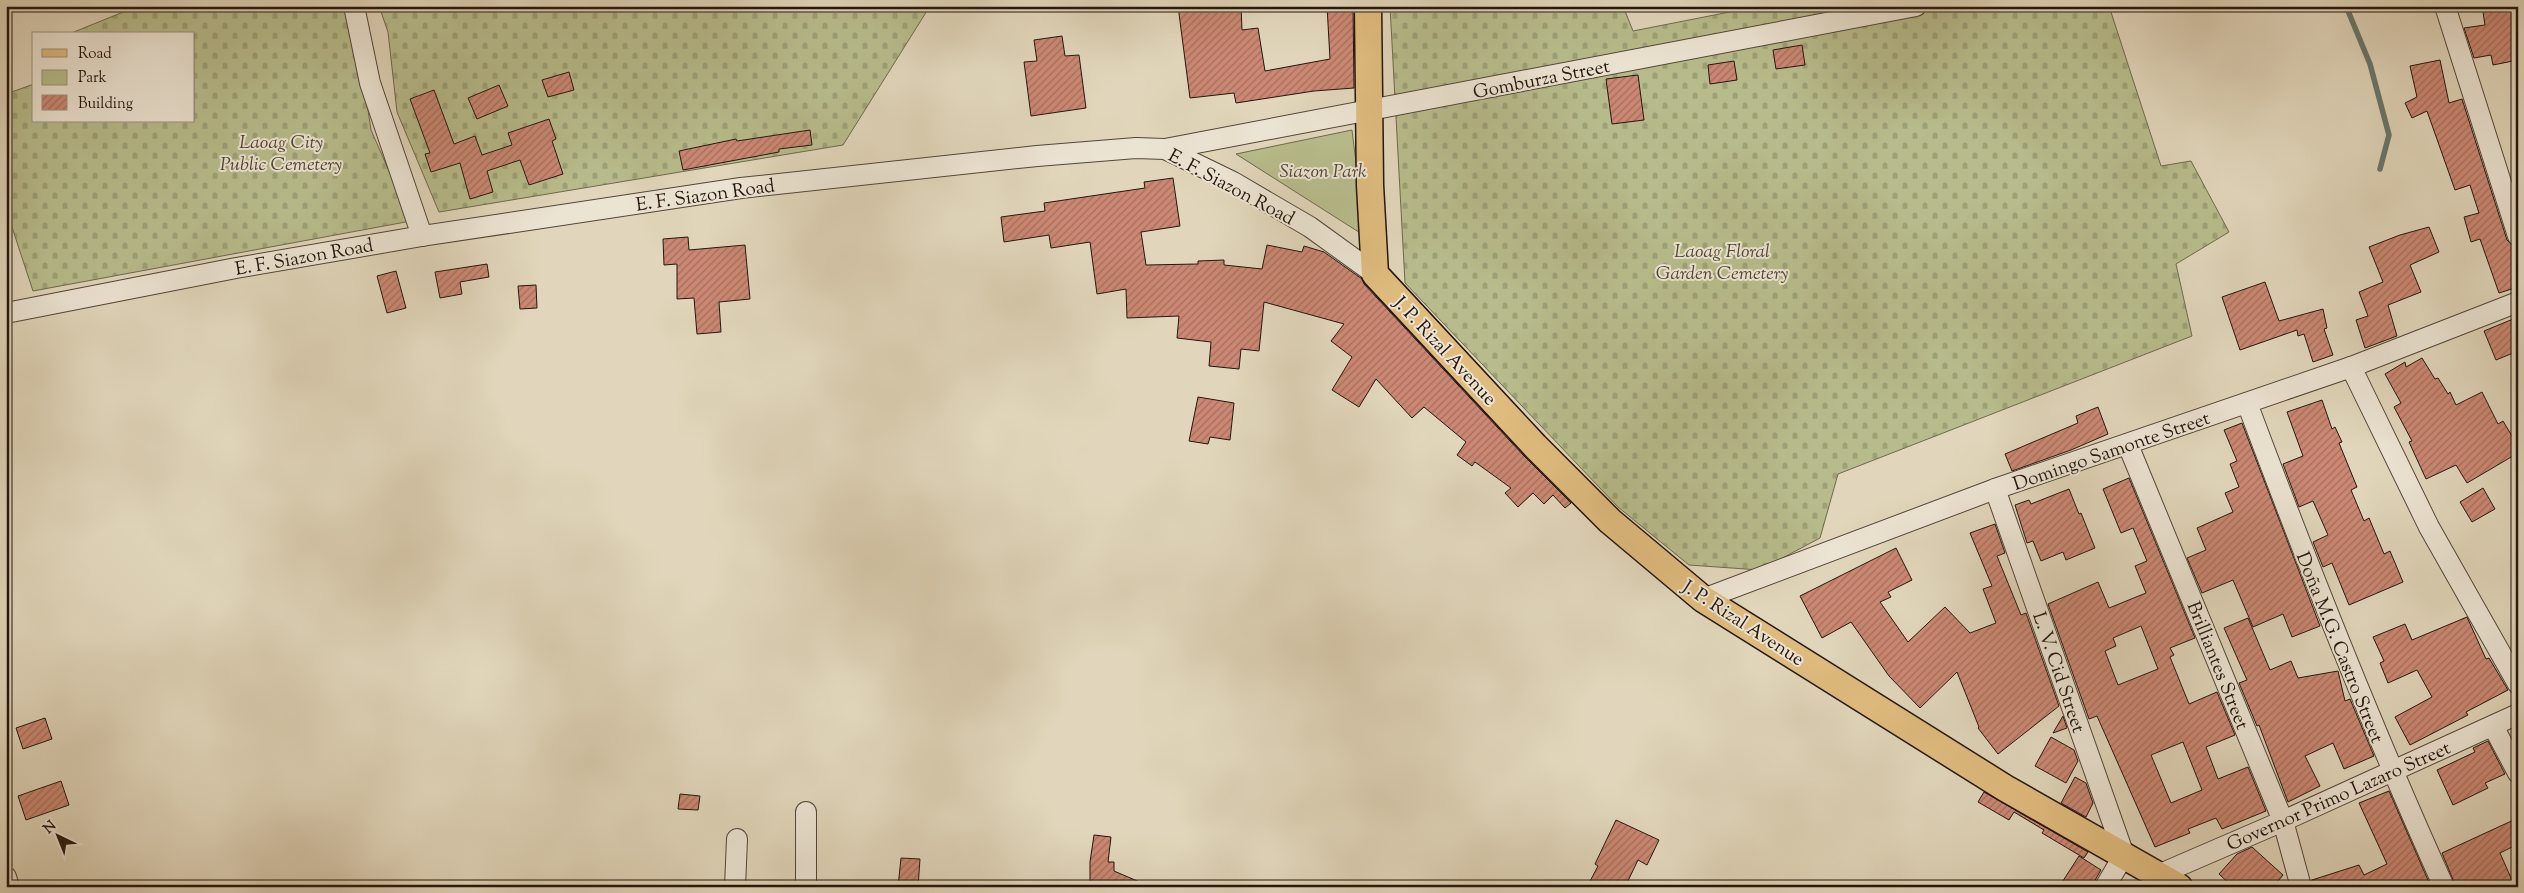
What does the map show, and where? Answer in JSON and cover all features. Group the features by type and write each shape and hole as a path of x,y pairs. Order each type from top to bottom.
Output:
{"main road":[{"path":"1368,6 1370,185 1375,274"},
{"name":"J. P. Rizal Avenue","path":"1375,274 1535,446 1610,521 1703,599 2005,788 2169,881"}],"street":[{"path":"354,6 370,83 422,236"},
{"name":"Gomburza Street","path":"1166,149 1916,6"},
{"path":"2445,6 2518,236"},
{"name":"E. F. Siazon Road","path":"6,313 236,268 422,236 741,188 1046,155 1136,148 1166,149 1233,182 1310,227 1375,274"},
{"name":"Domingo Samonte Street","path":"1703,599 1995,490 2351,367 2518,302"},
{"path":"2351,367 2428,527 2518,684"},
{"name":"Doña M.G. Castro Street","path":"2247,403 2318,590 2392,771 2444,887"},
{"name":"Brilliantes Street","path":"2128,445 2283,821 2301,887"},
{"name":"L. V. Cid Street","path":"1995,490 2124,855"},
{"name":"Governor Primo Lazaro Street","path":"2169,881 2283,821 2518,714"},
{"path":"2493,726 2518,773"},
{"path":"806,812 806,887"},
{"path":"735,887 737,839"},
{"path":"2105,887 2124,855"},
{"path":"6,877 9,887"}],"green space":[{"name":"Laoag City Public Cemetery","path":"138,6 346,6 357,38 371,130 411,221 33,291 6,209 6,94 32,85 32,122 195,122 195,32 74,32"},
{"path":"379,6 930,6 843,145 439,212 397,112 388,32"},
{"name":"Laoag Floral Garden Cemetery","path":"1390,6 1623,6 1633,31 1760,6 2109,6 2161,166 2191,161 2229,232 2176,264 2192,336 1838,474 1820,538 1760,570 1689,565 1618,507 1405,283"},
{"name":"Siazon Park","path":"1352,130 1365,236 1236,154"}],"building":[{"path":"1178,6 1241,6 1242,30 1258,28 1265,71 1330,59 1327,6 1353,6 1354,88 1314,91 1236,103 1234,93 1190,98"},
{"path":"2482,6 2518,6 2518,60 2493,65 2491,55 2474,58 2464,28 2485,25"},
{"path":"1062,36 1065,56 1079,55 1086,108 1031,116 1024,62 1037,61 1034,40"},
{"path":"1802,45 1805,65 1776,69 1773,50"},
{"path":"2440,60 2449,103 2462,99 2507,240 2514,247 2518,261 2518,287 2499,293 2480,239 2471,242 2464,217 2479,213 2470,185 2455,190 2427,111 2412,118 2405,103 2417,97 2410,66"},
{"path":"1734,61 1737,80 1710,84 1708,65"},
{"path":"569,72 574,90 548,97 542,80"},
{"path":"1638,75 1644,120 1612,124 1606,79"},
{"path":"499,85 508,106 477,119 468,98"},
{"path":"434,90 454,144 475,136 482,155 512,145 508,133 549,119 556,139 552,141 563,174 529,185 520,160 487,171 493,192 470,199 460,163 431,172 425,154 430,153 410,99"},
{"path":"810,130 812,145 779,149 779,152 683,170 679,151 736,139 737,141"},
{"path":"1173,178 1180,226 1141,232 1146,265 1198,264 1198,261 1224,260 1224,265 1262,269 1267,245 1302,252 1304,246 1324,252 1362,279 1364,284 1524,456 1571,503 1565,508 1553,495 1544,504 1533,493 1518,507 1505,493 1511,488 1475,462 1472,466 1457,455 1466,442 1424,407 1412,418 1376,379 1359,407 1332,390 1352,357 1331,341 1344,324 1264,302 1259,351 1241,349 1239,369 1209,366 1211,342 1177,338 1179,316 1127,318 1126,289 1097,294 1090,242 1051,248 1049,235 1004,242 1001,217 1045,211 1044,203 1145,188 1144,182"},
{"path":"2429,227 2439,252 2410,265 2421,292 2388,305 2397,336 2365,348 2356,320 2368,316 2359,292 2383,282 2369,247 2400,235"},
{"path":"688,237 689,250 745,245 750,299 719,302 721,332 697,334 694,298 677,299 677,264 664,265 663,239"},
{"path":"487,264 489,277 460,282 462,294 440,298 435,272"},
{"path":"396,271 406,308 387,313 377,276"},
{"path":"2265,282 2279,321 2323,309 2327,328 2324,329 2333,355 2313,362 2304,334 2298,336 2297,330 2240,350 2222,297"},
{"path":"536,285 537,308 520,309 518,286"},
{"path":"2518,317 2518,351 2496,360 2484,331"},
{"path":"2422,358 2435,379 2438,378 2448,394 2450,392 2456,405 2482,392 2498,424 2503,421 2518,446 2518,453 2467,483 2456,465 2426,479 2409,442 2412,441 2394,407 2401,403 2385,374 2405,362 2406,367"},
{"path":"1198,397 1234,403 1230,440 1210,437 1208,444 1189,441"},
{"path":"2322,400 2332,429 2335,427 2342,442 2339,443 2357,487 2351,490 2364,521 2369,518 2384,554 2390,551 2403,582 2349,605 2332,563 2323,567 2313,542 2328,535 2313,501 2299,507 2283,464 2303,456 2287,412"},
{"path":"2098,407 2108,434 2071,450 2012,471 2005,454 2078,423 2076,416"},
{"path":"2242,423 2320,626 2292,637 2283,614 2253,627 2233,580 2202,593 2187,558 2206,550 2197,528 2233,512 2225,493 2239,487 2230,464 2237,461 2224,430"},
{"path":"2129,478 2195,638 2170,648 2174,655 2170,657 2189,704 2217,692 2235,735 2206,747 2218,779 2248,767 2266,811 2222,829 2216,818 2188,829 2190,833 2155,847 2097,716 2089,719 2048,604 2098,582 2109,608 2146,593 2135,566 2147,561 2133,528 2121,533 2103,489","holes":["2141,626 2158,669 2118,685 2105,651 2116,646 2113,638","2183,742 2202,790 2171,803 2151,755"]},
{"path":"2483,488 2495,509 2472,522 2460,502"},
{"path":"2069,489 2095,548 2066,560 2063,552 2041,561 2033,541 2027,543 2015,505 2029,500 2031,504"},
{"path":"1995,524 2005,553 1997,556 2021,615 2026,613 2059,706 1998,754 1978,728 1957,672 1920,708 1889,676 1851,622 1822,638 1800,596 1896,548 1912,580 1888,592 1891,597 1880,602 1908,642 1945,607 1970,633 1996,623 1983,589 1992,586 1970,533"},
{"path":"2467,617 2486,659 2489,658 2508,690 2466,712 2468,715 2410,745 2395,717 2432,697 2417,670 2388,683 2380,663 2384,661 2373,637 2405,624 2412,640"},
{"path":"2248,618 2270,670 2291,661 2298,678 2338,671 2345,701 2350,699 2374,756 2344,769 2333,743 2305,756 2320,786 2288,802 2259,725 2257,726 2239,683 2247,680 2224,628"},
{"path":"2063,716 2067,728 2053,733"},
{"path":"45,718 52,739 23,749 16,728"},
{"path":"2051,737 2074,750 2078,761 2066,783 2035,766"},
{"path":"2488,741 2505,774 2485,783 2488,788 2453,805 2437,770 2475,752 2473,748"},
{"path":"2075,777 2086,783 2093,803 2086,817 2061,803"},
{"path":"61,781 69,805 26,820 18,796"},
{"path":"2389,791 2431,887 2313,887 2312,880 2359,865 2364,875 2387,864 2359,803"},
{"path":"1984,792 2088,852 2084,858 2042,833 2044,830 2014,812 2009,820 1978,802"},
{"path":"680,794 700,796 698,810 678,809"},
{"path":"2518,818 2518,844 2500,853 2515,887 2456,887 2442,853"},
{"path":"1616,820 1659,840 1647,865 1638,860 1625,887 1587,887 1598,866 1595,864"},
{"path":"1094,835 1111,837 1108,862 1114,862 1114,871 1149,886 1090,886 1090,862"},
{"path":"2252,847 2283,875 2273,887 2233,887 2219,874 2237,854"},
{"path":"2079,856 2101,870 2091,887 2059,887"},
{"path":"901,858 920,859 918,887 898,887"}],"waterway":[{"path":"2346,6 2370,64 2389,135 2380,169"}]}
